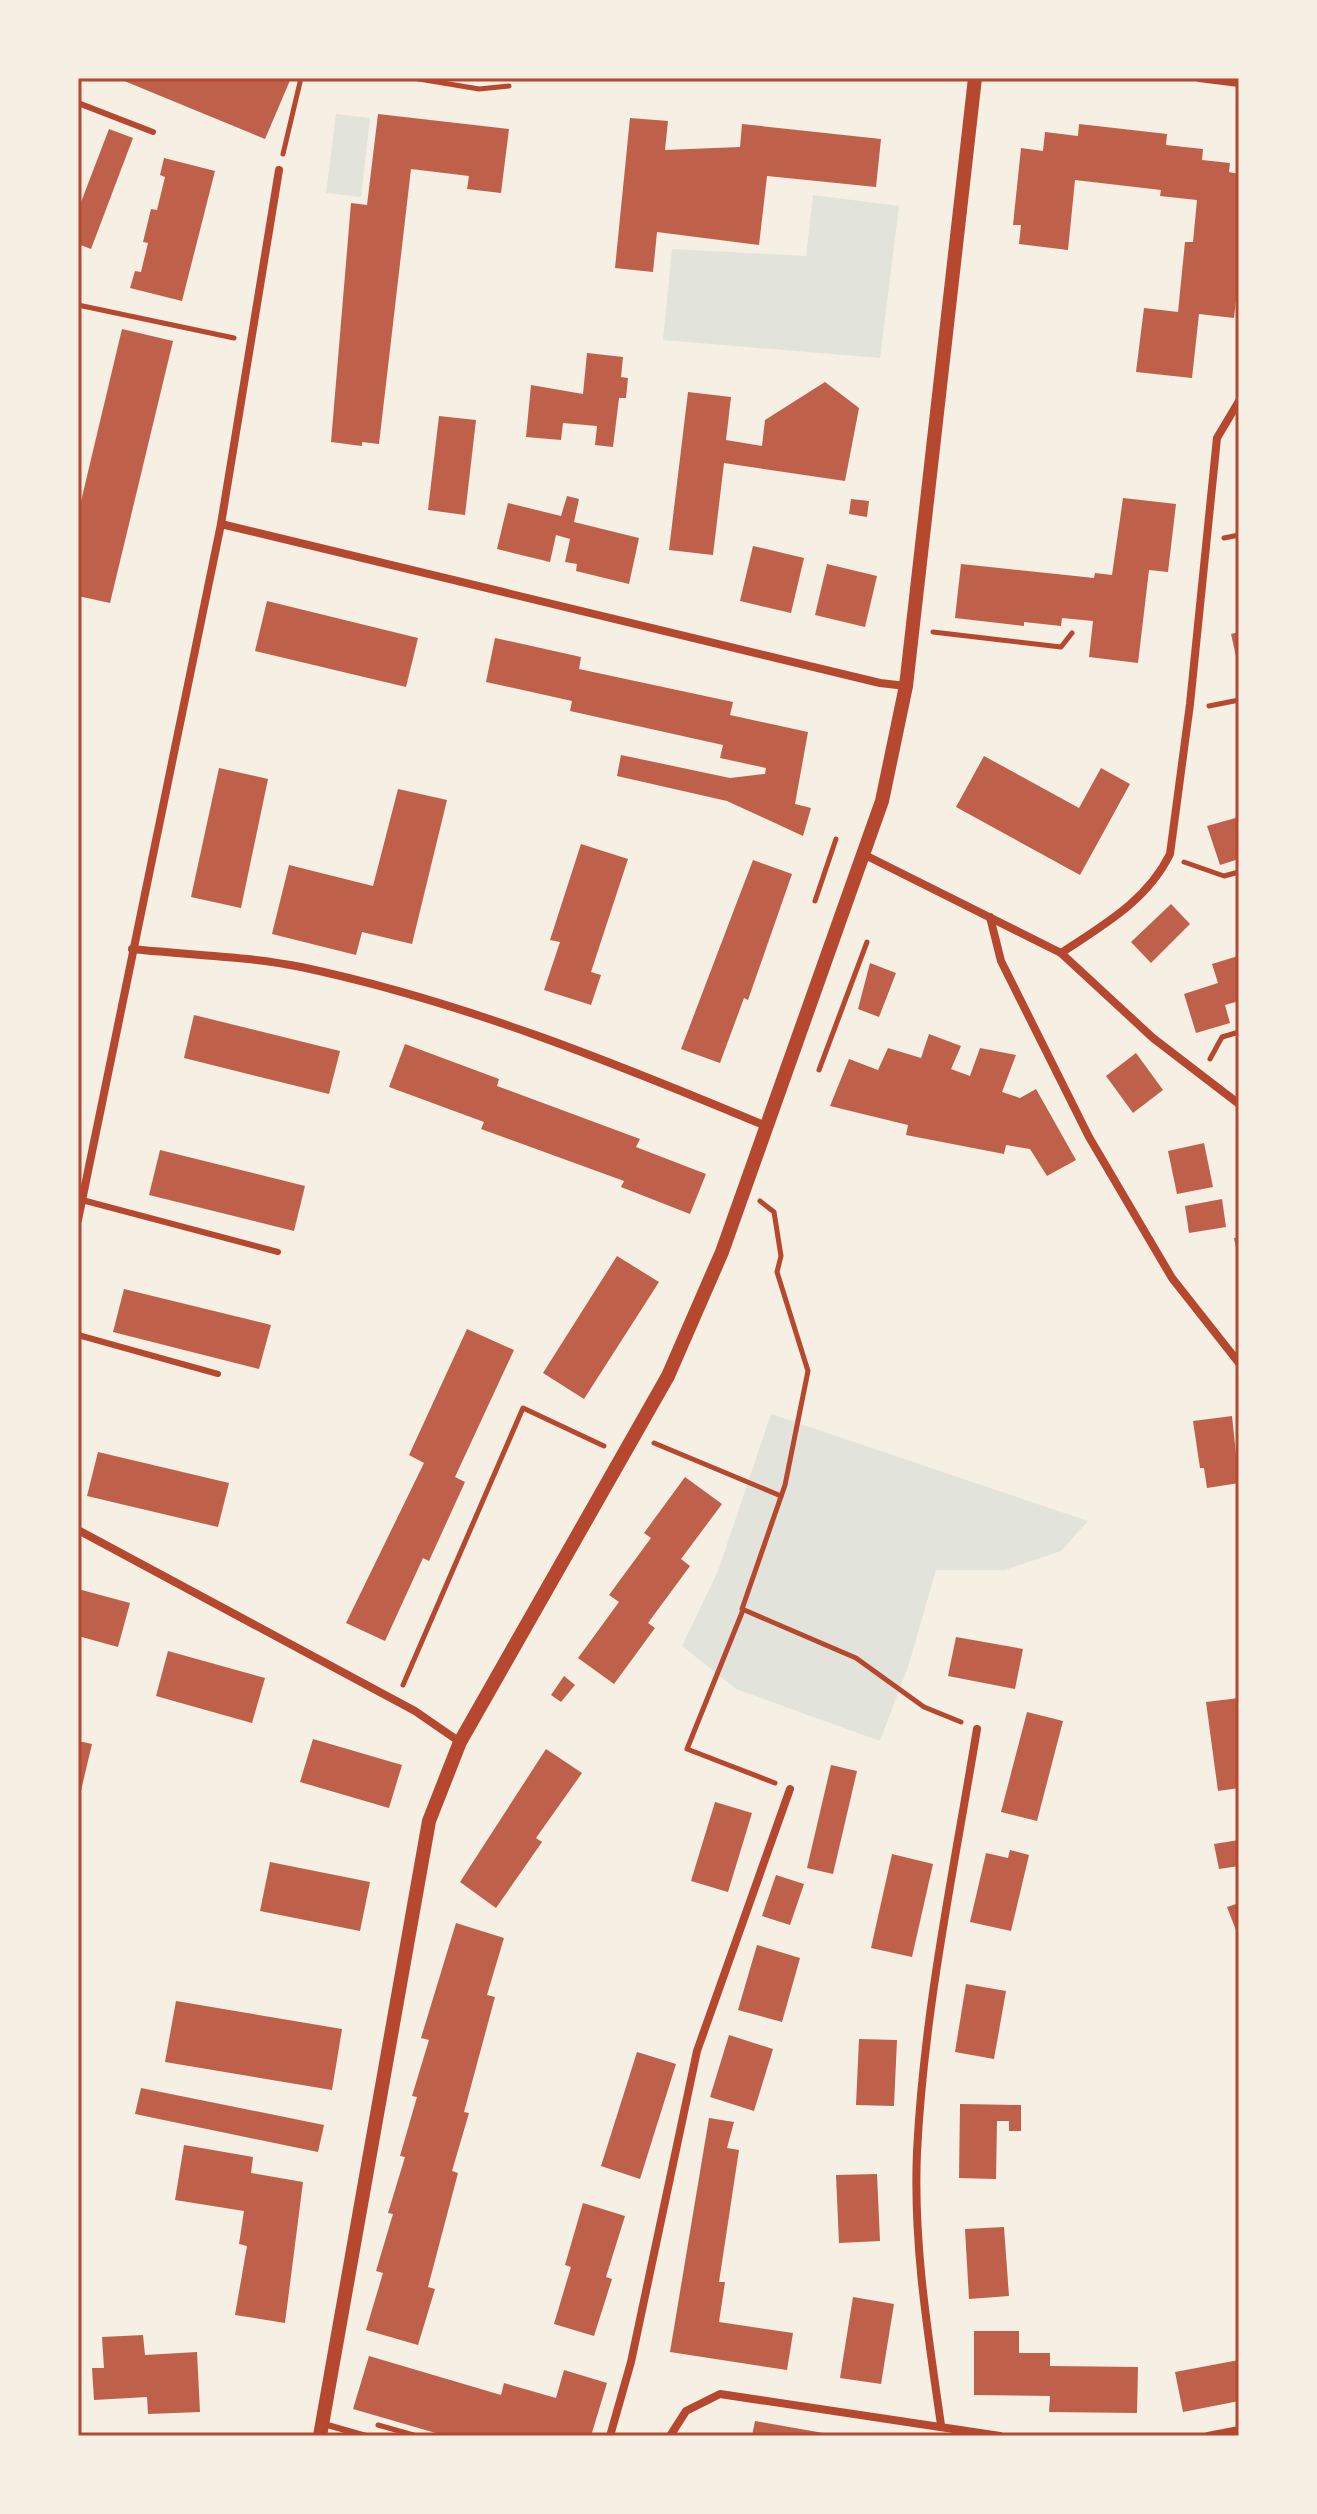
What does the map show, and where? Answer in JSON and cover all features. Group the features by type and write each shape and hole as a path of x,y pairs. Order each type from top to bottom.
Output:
{"street":[{"path":"321,2430 429,1821 460,1742 668,1376 722,1252 890,770 906,686 975,78"},
{"path":"1199,78 1239,83"},
{"path":"78,1220 221,524 279,170"},
{"path":"1061,953 1139,898 1160,874 1170,854 1190,704 1217,438 1239,401"},
{"path":"221,524 880,683 906,686"},
{"path":"862,854 1061,953 1153,1038 1239,1104"},
{"path":"990,917 1001,961 1089,1137 1172,1278 1239,1363"},
{"path":"132,949 299,967 430,1001 591,1052 766,1126"},
{"path":"78,1530 396,1700 460,1742"},
{"path":"941,2425 921,2280 917,2155 924,2050 977,1729"},
{"path":"610,2436 631,2362 697,2051 790,1789"},
{"path":"670,2436 686,2411 720,2394 1000,2436"},
{"path":"1208,2436 1239,2430"}],"lane":[{"path":"78,103 153,132"},
{"path":"82,1200 278,1252"},
{"path":"78,1335 218,1374"},
{"path":"321,2430 366,2436"}],"path":[{"path":"279,170 301,78"},
{"path":"413,78 479,89 509,86"},
{"path":"78,305 251,342"},
{"path":"913,629 1061,647 1072,633"},
{"path":"1190,704 1208,706 1239,700"},
{"path":"815,901 836,839"},
{"path":"1170,854 1224,876 1239,872"},
{"path":"819,1070 867,942"},
{"path":"1198,1070 1209,1060 1222,1037 1239,1032"},
{"path":"744,1188 774,1212 781,1256 777,1272 808,1371 781,1496 743,1610 687,1749 790,1789"},
{"path":"396,1700 523,1408 623,1455"},
{"path":"634,1435 781,1496"},
{"path":"743,1610 856,1658 924,1707 977,1729"},
{"path":"377,2424 417,2436"}],"shaded area":[{"path":"336,114 370,118 361,197 326,193"},
{"path":"813,195 899,206 880,358 663,340 672,249 806,256"},
{"path":"771,1414 1088,1521 1061,1551 1005,1570 936,1570 909,1664 880,1741 736,1689 682,1646 718,1571"}],"building":[{"path":"117,78 291,78 265,139"},
{"path":"378,114 509,129 501,193 467,189 469,176 411,169 379,444 362,442 362,446 331,442 351,203 367,205"},
{"path":"630,118 668,121 665,150 740,147 742,124 881,139 876,187 767,176 759,245 657,232 653,272 615,268"},
{"path":"1079,124 1167,134 1166,145 1203,149 1202,160 1230,163 1229,172 1239,174 1239,272 1234,318 1199,314 1192,378 1136,372 1144,308 1178,312 1185,242 1193,242 1197,200 1160,196 1161,190 1075,180 1068,250 1019,244 1021,225 1013,225 1021,148 1043,151 1045,132 1078,136"},
{"path":"109,129 133,138 91,249 78,244 78,210"},
{"path":"164,158 215,171 182,301 130,288 135,271 141,272 148,243 143,242 151,209 157,210 165,177 160,175"},
{"path":"122,329 173,341 110,603 78,596 78,514"},
{"path":"587,353 623,357 621,377 628,378 626,398 619,398 613,447 595,445 597,426 563,423 561,440 526,437 531,385 583,394"},
{"path":"825,382 859,408 845,481 724,463 713,555 669,550 688,392 731,397 726,440 762,446 765,420"},
{"path":"439,416 476,420 465,515 428,510"},
{"path":"567,496 579,499 574,522 639,538 629,584 576,571 577,564 565,562 570,539 556,535 550,562 497,549 508,503 561,516"},
{"path":"1123,498 1176,504 1168,572 1149,570 1138,663 1089,657 1093,621 1062,618 1061,626 1024,622 1024,626 955,618 961,564 1094,578 1095,573 1112,575"},
{"path":"851,499 869,501 867,517 849,514"},
{"path":"753,546 804,558 791,613 740,601"},
{"path":"827,564 877,576 865,627 815,615"},
{"path":"267,601 418,638 406,687 255,651"},
{"path":"1239,632 1239,665 1238,665 1231,634"},
{"path":"495,638 581,657 579,669 733,702 730,715 808,732 795,804 811,808 803,836 727,801 617,776 621,755 730,778 765,774 766,768 720,758 723,745 570,711 572,701 486,682"},
{"path":"984,756 1079,808 1101,768 1130,784 1080,875 956,807"},
{"path":"219,768 268,779 241,908 191,897"},
{"path":"398,789 447,800 412,944 362,932 356,955 272,934 289,865 373,886"},
{"path":"1239,817 1239,859 1220,865 1207,826"},
{"path":"581,844 628,859 591,972 601,975 591,1005 544,990 560,942 550,940"},
{"path":"753,860 792,874 748,1000 744,998 720,1063 681,1049"},
{"path":"1171,904 1190,924 1151,963 1131,942"},
{"path":"1238,956 1239,1001 1225,1005 1230,1023 1196,1033 1184,994 1218,983 1212,964"},
{"path":"870,963 896,973 879,1017 858,1009"},
{"path":"194,1015 340,1051 329,1094 184,1058"},
{"path":"929,1034 961,1046 951,1069 970,1076 980,1048 1016,1055 1002,1092 1020,1098 1036,1089 1076,1160 1047,1176 1030,1149 1006,1145 1004,1154 906,1135 908,1125 830,1106 849,1059 878,1070 888,1048 921,1058"},
{"path":"405,1044 499,1079 497,1086 640,1139 636,1147 706,1174 690,1214 621,1187 624,1181 481,1129 484,1122 389,1087"},
{"path":"1136,1053 1163,1090 1133,1113 1106,1076"},
{"path":"1204,1143 1213,1187 1177,1194 1168,1151"},
{"path":"160,1150 305,1186 294,1231 149,1195"},
{"path":"1222,1199 1226,1227 1189,1233 1185,1206"},
{"path":"1239,1237 1239,1257 1238,1257 1234,1238"},
{"path":"617,1256 659,1282 584,1399 543,1373"},
{"path":"124,1289 271,1325 259,1369 113,1332"},
{"path":"467,1329 514,1350 455,1477 465,1482 429,1561 423,1558 385,1641 346,1623 424,1463 409,1455"},
{"path":"1232,1416 1239,1483 1207,1488 1204,1468 1200,1468 1193,1421"},
{"path":"98,1452 229,1483 218,1527 87,1496"},
{"path":"685,1477 722,1504 681,1559 690,1566 648,1623 655,1628 614,1684 578,1658 619,1602 609,1595 651,1538 644,1533"},
{"path":"78,1589 130,1603 118,1647 78,1636"},
{"path":"956,1637 1023,1649 1015,1689 948,1676"},
{"path":"168,1651 265,1678 252,1723 156,1696"},
{"path":"564,1676 575,1685 561,1702 551,1695"},
{"path":"1239,1698 1239,1788 1218,1791 1206,1702"},
{"path":"1027,1712 1063,1721 1037,1821 1001,1812"},
{"path":"313,1739 402,1765 389,1808 300,1782"},
{"path":"78,1741 92,1744 79,1799 78,1799"},
{"path":"546,1749 582,1773 536,1838 542,1842 496,1908 460,1882"},
{"path":"831,1765 857,1771 833,1874 807,1868"},
{"path":"715,1802 752,1813 728,1892 691,1881"},
{"path":"1239,1840 1239,1866 1219,1869 1214,1844"},
{"path":"1010,1850 1029,1855 1011,1931 970,1922 986,1853 1008,1858"},
{"path":"892,1854 933,1864 912,1957 871,1948"},
{"path":"270,1862 370,1882 360,1931 260,1911"},
{"path":"776,1875 804,1884 790,1925 762,1916"},
{"path":"1239,1903 1239,1938 1227,1907"},
{"path":"456,1923 504,1938 487,1995 495,1997 464,2112 469,2113 452,2171 458,2173 428,2287 435,2289 418,2345 366,2330 383,2273 376,2271 393,2214 388,2213 405,2157 400,2156 417,2097 412,2096 429,2040 421,2038"},
{"path":"757,1945 800,1958 782,2022 738,2010"},
{"path":"966,1984 1006,1991 994,2059 955,2052"},
{"path":"176,2001 342,2029 332,2090 165,2062"},
{"path":"729,2035 773,2049 754,2111 710,2097"},
{"path":"859,2039 897,2040 894,2106 856,2105"},
{"path":"637,2052 676,2064 640,2179 601,2166"},
{"path":"141,2088 324,2125 318,2152 135,2114"},
{"path":"960,2104 1021,2105 1021,2131 1009,2131 1009,2121 997,2121 996,2179 959,2178"},
{"path":"709,2118 734,2122 727,2148 739,2150 719,2282 725,2282 719,2322 793,2333 787,2370 670,2352"},
{"path":"184,2145 253,2157 251,2173 303,2182 285,2323 235,2315 247,2246 239,2244 244,2211 175,2200"},
{"path":"877,2174 880,2241 839,2243 836,2175"},
{"path":"583,2203 625,2216 606,2277 612,2279 594,2336 554,2324 571,2267 565,2265"},
{"path":"1004,2227 1009,2296 969,2299 965,2229"},
{"path":"853,2297 894,2304 881,2384 840,2378"},
{"path":"974,2331 1019,2331 1019,2353 1050,2353 1050,2366 1138,2367 1137,2413 1049,2412 1050,2396 974,2395"},
{"path":"143,2335 145,2355 197,2352 200,2412 148,2414 147,2397 94,2400 92,2368 104,2368 102,2337"},
{"path":"369,2356 501,2395 504,2383 556,2398 564,2370 607,2383 591,2436 446,2436 353,2409"},
{"path":"1239,2360 1239,2401 1183,2412 1175,2372"},
{"path":"755,2421 829,2434 829,2436 752,2436"}]}
